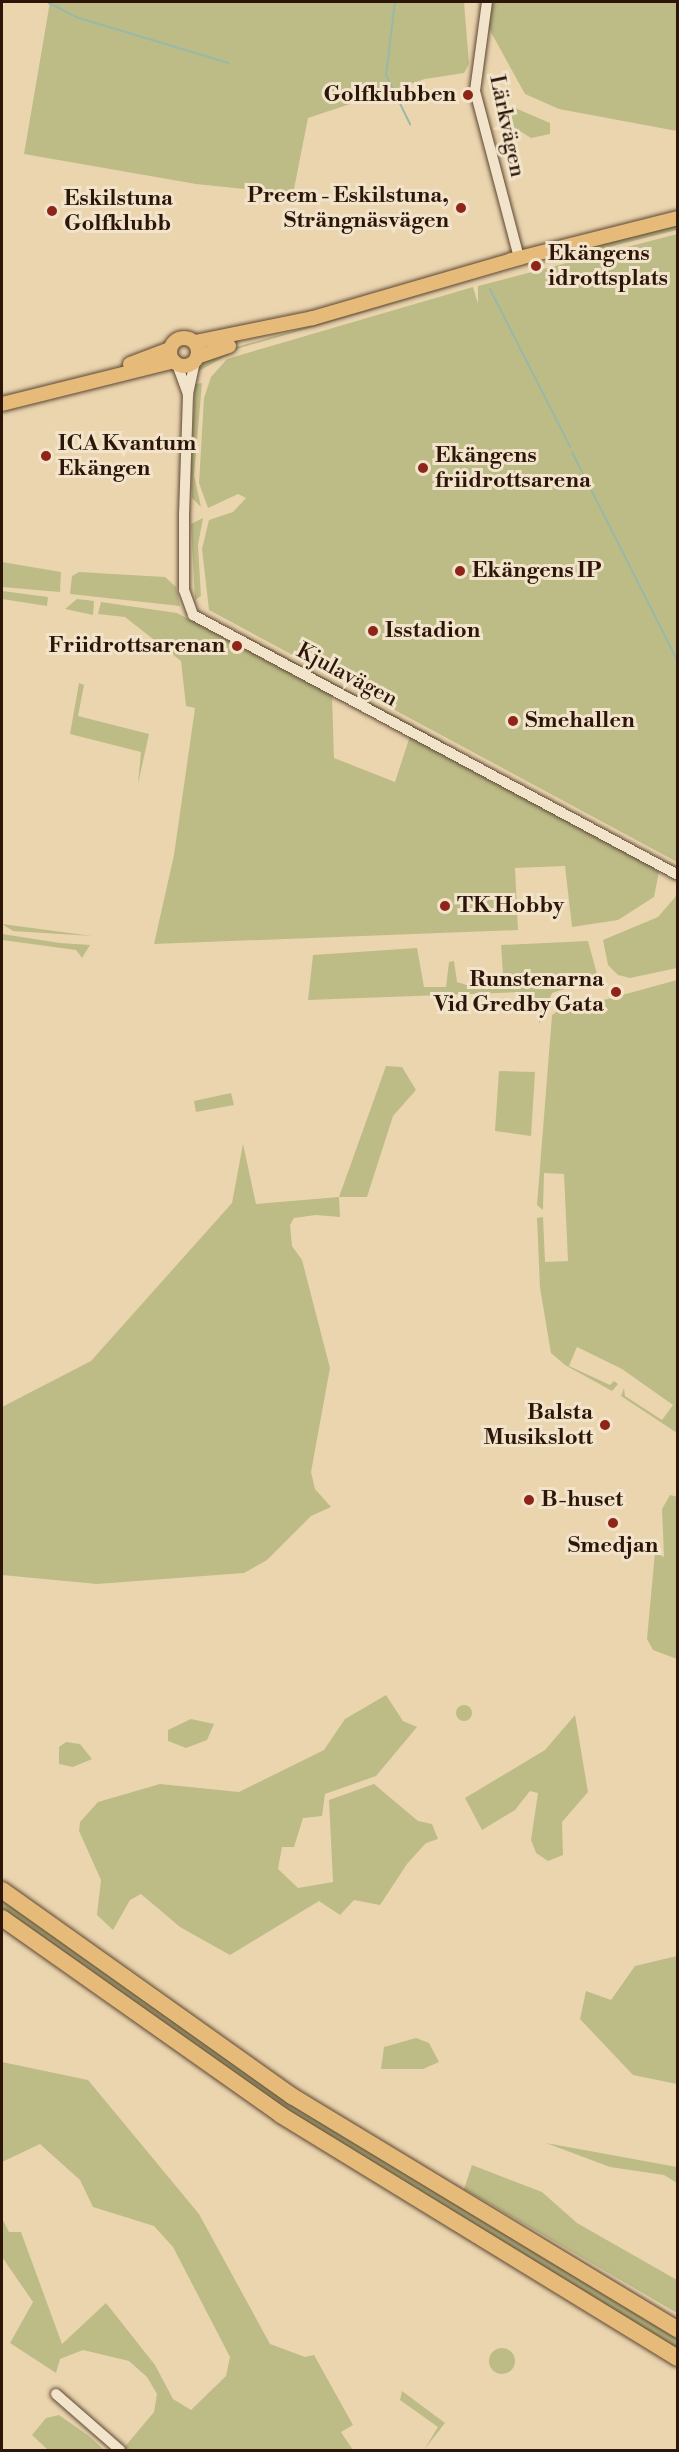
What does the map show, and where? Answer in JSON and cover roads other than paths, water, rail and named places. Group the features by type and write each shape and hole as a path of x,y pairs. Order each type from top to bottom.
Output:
{"highway":[{"path":"2,1890 292,2096 678,2330"},
{"path":"2,1918 271,2109 678,2358"}],"main road":[{"path":"2,404 174,358 196,359 313,318 455,278 480,266 678,218"},
{"path":"174,358 179,338 195,342 313,318"},
{"path":"195,342 196,359"}],"street":[{"name":"Lärkvägen","path":"487,2 476,92 519,258"},
{"name":"Kjulavägen","path":"174,358 188,395"},
{"name":"Kjulavägen","path":"196,359 188,395 183,570 186,602 193,615 678,875"},
{"path":"56,2394 120,2451"}],"waterway":[{"path":"395,2 386,75 410,124"},
{"path":"49,3 76,17 228,63"},
{"path":"490,289 570,447"},
{"path":"572,452 678,662"}],"place":[{"name":"Golfklubben","path":"468,95"},
{"name":"Preem - Eskilstuna, Strängnäsvägen","path":"461,208"},
{"name":"Eskilstuna Golfklubb","path":"52,211"},
{"name":"Ekängens idrottsplats","path":"536,266"},
{"name":"ICA Kvantum Ekängen","path":"46,456"},
{"name":"Ekängens friidrottsarena","path":"423,468"},
{"name":"Ekängens IP","path":"460,571"},
{"name":"Isstadion","path":"373,631"},
{"name":"Friidrottsarenan","path":"237,646"},
{"name":"Smehallen","path":"513,721"},
{"name":"TK Hobby","path":"445,906"},
{"name":"Runstenarna Vid Gredby Gata","path":"616,992"},
{"name":"Balsta Musikslott","path":"605,1425"},
{"name":"B-huset","path":"529,1500"},
{"name":"Smedjan","path":"613,1523"}]}
